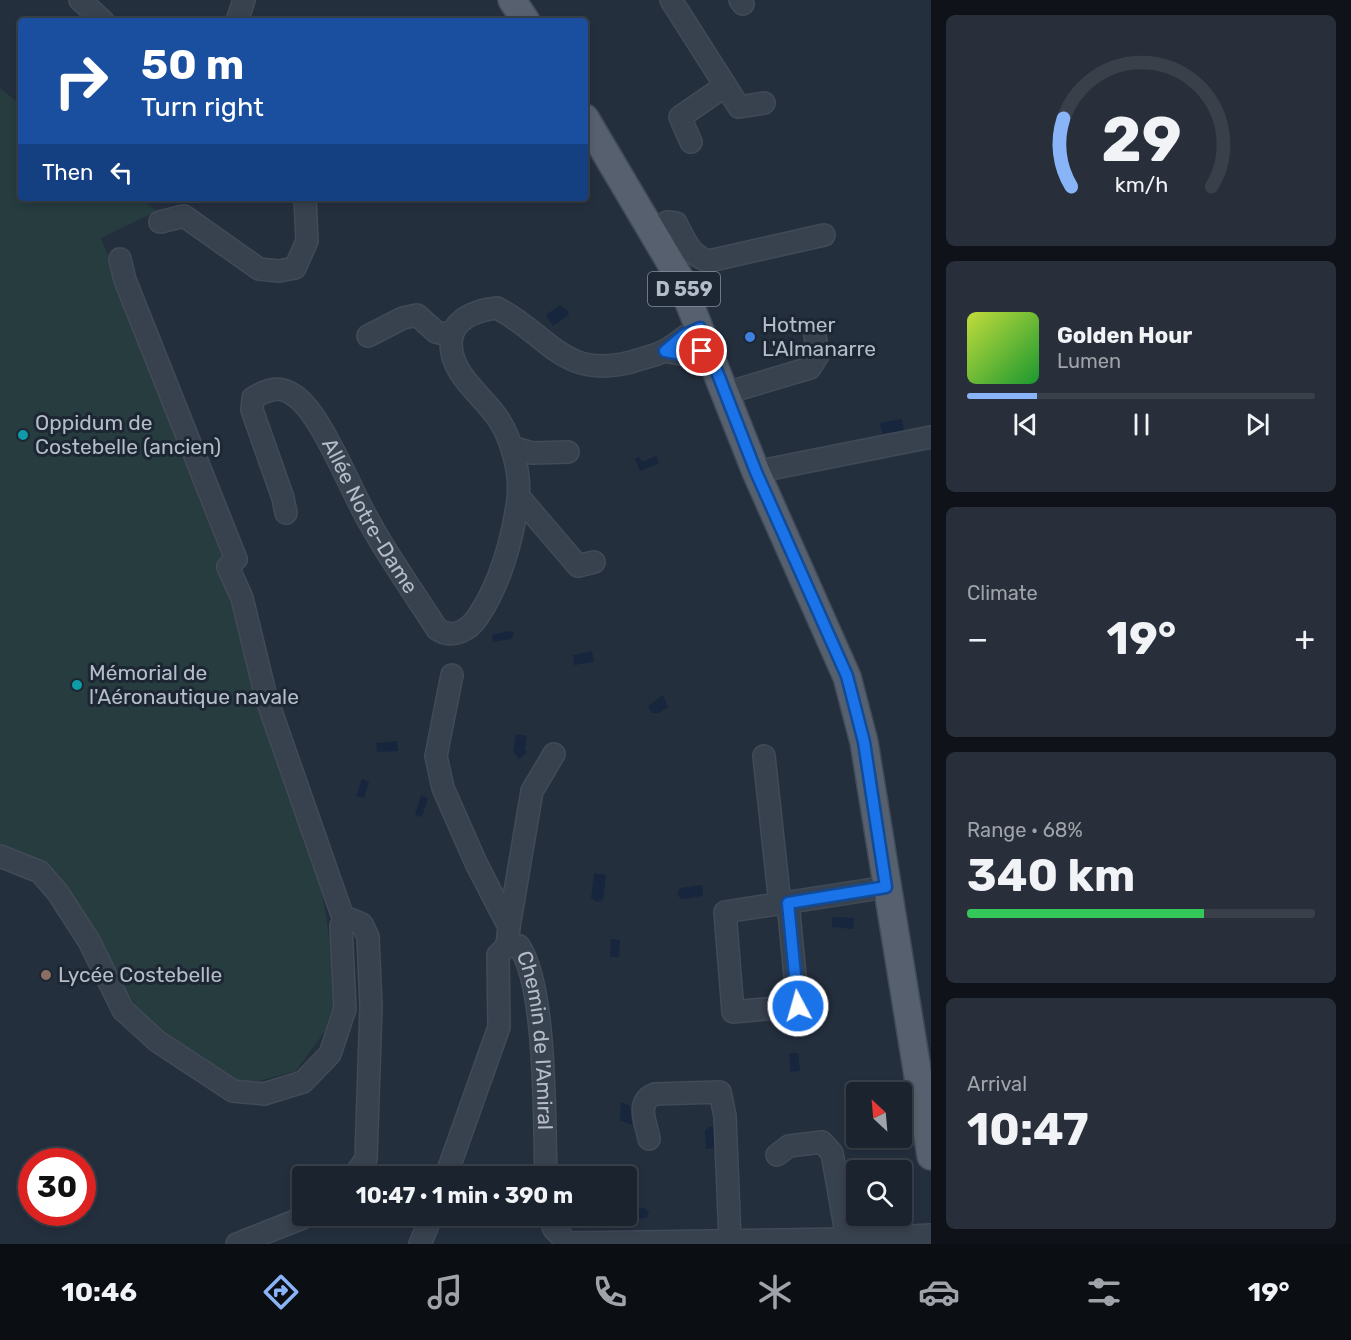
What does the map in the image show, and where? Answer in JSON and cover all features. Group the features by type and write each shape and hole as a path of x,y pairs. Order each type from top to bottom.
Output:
{"main road":[{"path":"512,0 524,18"},
{"name":"D 559","path":"588,123 679,277 757,475 847,676 864,742 886,887 929,1129 931,1156"}],"street":[{"path":"80,0 100,18"},
{"path":"238,18 244,0"},
{"path":"671,0 739,107 764,103"},
{"path":"691,142 680,117 725,86"},
{"path":"160,222 184,216 259,268 279,271 295,268 308,241 305,201"},
{"path":"652,231 667,222 676,223 691,251 699,258 709,261 824,235"},
{"path":"120,259 125,280 179,420 236,559 228,567 243,598 266,697 345,923"},
{"path":"368,336 403,318 417,315 436,332 452,336 460,321 469,315 497,308 562,355 592,367 620,365 665,351 690,356 704,338"},
{"name":"Allée Notre-Dame","path":"286,513 283,498 252,410 253,398 265,390 277,388 299,399 321,429 370,525 437,629 449,634 459,633 480,615 500,574 519,497 512,447 498,418 474,392 459,370 451,345 452,336"},
{"path":"726,393 810,368 818,355 815,336"},
{"path":"757,475 770,469 931,437"},
{"path":"512,447 532,453 568,452"},
{"path":"519,497 578,566 594,562"},
{"path":"452,675 436,756 443,788 508,937"},
{"path":"508,937 532,791 554,754"},
{"path":"764,756 784,903 798,1006 733,1012 725,912 784,903 886,887"},
{"path":"0,856 40,872 58,893 88,940 123,1010 157,1041 233,1091 264,1094 303,1082 330,1054 345,1009 341,926 351,919 362,924 368,937 371,1006 366,1159 361,1166"},
{"name":"Chemin de l'Amiral","path":"449,1166 498,1027 498,955 508,937 519,946 528,959 540,1027 546,1166"},
{"path":"649,1139 642,1108 644,1101 649,1097 655,1094 720,1092 725,1116 730,1240"},
{"path":"777,1155 789,1146 822,1142 832,1153 848,1241"},
{"path":"237,1244 292,1222"},
{"path":"420,1244 427,1226"},
{"path":"553,1226 568,1243 730,1240 848,1241 931,1235"}],"green space":[{"path":"0,88 18,103 18,201 144,201 157,211 101,238 214,522 279,715 305,813 325,912 338,1013 296,1071 244,1085 142,1016 73,903 0,850"}],"water":[{"path":"560,305 567,310 569,315 553,326 546,315"},
{"path":"902,419 904,430 882,434 880,423"},
{"path":"656,456 659,463 640,471 635,459 639,457 642,462"},
{"path":"514,632 512,639 493,642 492,635"},
{"path":"592,651 594,662 574,665 573,655"},
{"path":"663,695 668,707 658,713 652,713 648,706"},
{"path":"516,734 527,736 525,749 527,752 519,759 513,751"},
{"path":"397,741 398,751 377,752 376,743"},
{"path":"362,779 369,782 364,798 356,796"},
{"path":"421,795 428,798 422,817 415,815"},
{"path":"594,873 606,875 603,900 597,902 591,898"},
{"path":"702,885 703,896 681,899 677,894 680,888"},
{"path":"832,917 854,918 853,929 832,927"},
{"path":"611,939 620,940 619,957 610,957"},
{"path":"789,1053 798,1053 800,1071 791,1072"},
{"path":"621,1102 630,1106 632,1125 620,1120"},
{"path":"711,1126 715,1129 716,1148 706,1149 705,1130"},
{"path":"637,1208 645,1208 649,1212 647,1218 637,1218"}],"place":[{"name":"Hotmer L'Almanarre","path":"750,337"},
{"name":"Oppidum de Costebelle (ancien)","path":"23,435"},
{"name":"Mémorial de l'Aéronautique navale","path":"77,685"},
{"name":"Lycée Costebelle","path":"46,975"}],"route":[{"path":"702,351 690,356 665,351 684,335 700,328 756,472 796,564 824,620 847,676 864,742 875,806 886,887 788,903 798,1006"}]}
